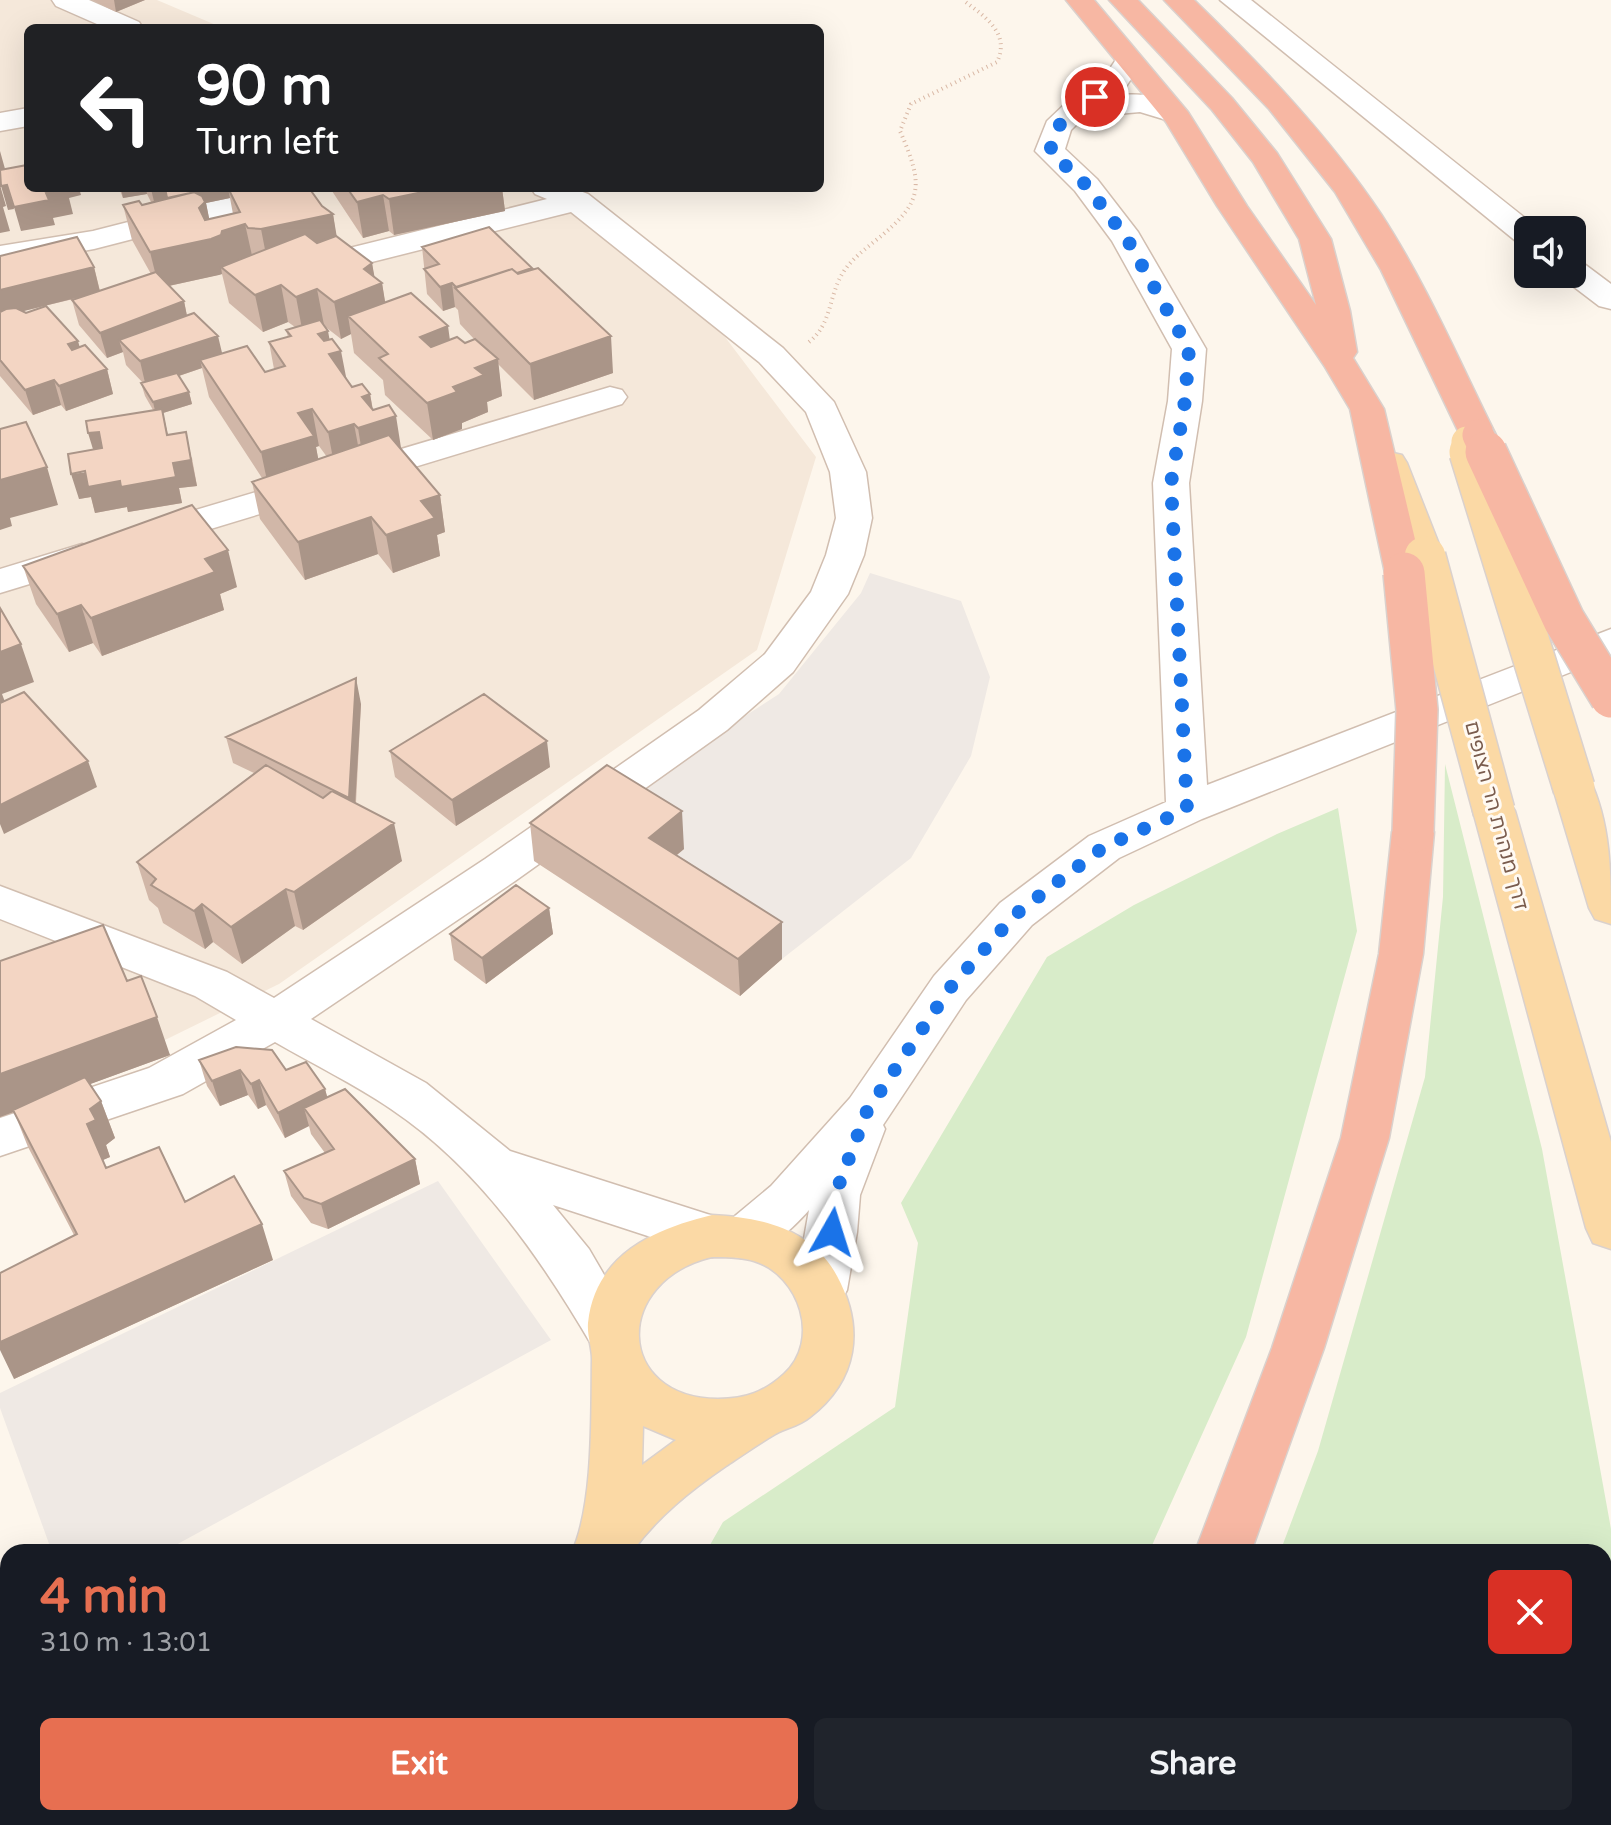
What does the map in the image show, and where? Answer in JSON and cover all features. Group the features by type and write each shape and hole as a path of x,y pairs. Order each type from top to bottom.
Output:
{"highway":[{"path":"1080,0 1173,113 1367,409 1414,565 1417,710 1413,832 1401,954 1365,1138 1298,1348 1226,1544"},
{"path":"1104,0 1238,164 1307,284 1342,367"},
{"path":"1123,0 1222,104 1266,159 1315,239 1334,311 1342,367"},
{"path":"1178,0 1240,59 1305,135 1366,216 1437,350"},
{"path":"1472,435 1564,620 1611,697"},
{"path":"1518,523 1611,651"}],"main road":[{"path":"1437,350 1472,435 1611,908"},
{"name":"דרך מנהרת הר הצופים","path":"1414,565 1494,811 1611,1228"},
{"path":"603,1544 615,1470 617,1305 630,1280 652,1258 680,1243 728,1237 775,1247 802,1266 821,1290 830,1319 828,1350 813,1378 790,1402 701,1451 660,1483 606,1544"},
{"path":"615,1347 632,1387 666,1412 687,1420 722,1424 758,1418"}],"street":[{"path":"66,0 120,24"},
{"path":"1234,0 1514,224"},
{"path":"1129,61 1113,85 1076,109 1057,127 1050,151 1086,185 1127,239 1189,349 1185,401 1171,483 1187,809"},
{"path":"1076,109 1118,104 1160,105 1173,113"},
{"path":"0,122 24,118"},
{"path":"0,256 94,240 281,192"},
{"path":"0,1137 166,1081 275,1020 500,870 713,720 779,663 829,594 854,518 848,472 822,409 771,355 562,195 320,265"},
{"path":"1586,280 1611,299"},
{"path":"0,581 610,397"},
{"path":"493,1166 728,1237 788,1200 867,1111 950,988 1016,914 1104,847 1187,809 1611,642"},
{"path":"0,902 211,984 409,1096 493,1166 571,1264 615,1347"},
{"path":"821,1290 832,1232 835,1195 867,1111"}],"path":[{"path":"771,355 812,340 827,323 842,274 859,253 904,215 916,198 919,178 900,131 911,104 997,62 1004,53 1003,38 988,20 963,0"}],"shaded area":[{"path":"0,0 157,0 214,24 24,24 24,192 560,192 725,337 816,457 757,650 279,984 0,1121"},
{"path":"870,573 961,601 990,677 971,756 911,858 782,959 652,875 684,849 610,803 779,694 861,593"},
{"path":"438,1181 551,1340 178,1544 49,1544 0,1408 0,1393"}],"green space":[{"path":"1445,764 1542,1149 1611,1529 1611,1544 1283,1544 1318,1451 1425,1077 1443,897"},
{"path":"1338,808 1357,931 1246,1337 1153,1544 711,1544 723,1522 895,1407 918,1243 901,1203 1047,957 1134,905 1277,834"}],"building":[{"path":"24,166 24,192 53,192 46,193 49,200 14,207 7,185 1,186 0,170"},
{"path":"166,192 195,192 167,198"},
{"path":"194,192 202,196 205,202 199,208 205,220 240,212 230,192 312,192 333,214 261,229 248,228 245,224 222,231 221,235 211,239 150,252 123,205 139,201 142,205"},
{"path":"350,192 423,192 389,199 383,195 357,202"},
{"path":"489,227 532,268 517,273 512,269 456,287 452,283 440,287 424,269 439,264 422,247"},
{"path":"305,234 317,243 336,236 372,263 364,269 382,283 334,302 317,289 296,297 281,285 255,295 221,267"},
{"path":"77,237 94,267 0,290 0,256"},
{"path":"538,268 611,336 530,364 455,288 512,269 518,274"},
{"path":"156,272 184,301 100,333 72,300"},
{"path":"411,293 448,326 420,337 431,347 457,337 465,343 475,339 498,359 475,368 484,375 453,387 457,392 427,403 379,358 388,354 348,316"},
{"path":"46,306 78,341 68,344 72,350 85,345 107,369 59,386 54,380 25,390 0,360 0,312 16,308 26,313"},
{"path":"194,313 218,336 140,361 119,340"},
{"path":"320,320 328,331 318,334 324,341 332,339 341,351 329,354 352,387 362,384 370,394 362,397 373,410 389,405 396,416 358,428 354,424 328,432 312,409 298,413 314,436 261,452 200,360 247,346 265,372 285,366 269,342 291,336 286,330"},
{"path":"177,373 189,392 153,402 141,383"},
{"path":"162,409 167,435 186,432 191,460 173,463 176,477 121,487 120,481 88,487 85,471 71,474 68,454 102,448 99,432 88,433 86,421"},
{"path":"26,422 47,467 0,480 0,429"},
{"path":"389,435 440,495 421,501 435,518 386,535 371,517 298,542 252,482"},
{"path":"192,505 228,550 205,559 215,572 91,618 81,605 57,614 23,566"},
{"path":"0,608 21,644 0,652"},
{"path":"356,678 349,798 226,737"},
{"path":"24,692 88,761 0,805 0,703"},
{"path":"484,694 547,741 452,800 390,751"},
{"path":"266,765 323,798 332,791 394,823 294,892 286,889 231,927 202,904 194,911 151,885 156,879 137,862"},
{"path":"607,765 682,811 649,838 782,922 738,959 530,823"},
{"path":"516,885 549,908 482,958 450,934"},
{"path":"103,925 127,981 141,976 157,1017 0,1074 0,961"},
{"path":"236,1047 272,1050 286,1070 306,1062 325,1089 278,1113 259,1080 251,1084 240,1070 212,1081 199,1060"},
{"path":"85,1077 101,1101 90,1109 96,1120 87,1124 106,1168 159,1147 185,1202 234,1176 262,1224 0,1342 0,1273 77,1234 13,1110"},
{"path":"345,1089 415,1159 321,1204 304,1198 284,1171 334,1149 304,1108"}],"route":[{"path":"832,1232 835,1195 867,1111 950,988 1016,914 1060,880 1104,847 1187,809 1171,483 1185,401 1189,349 1127,239 1086,185 1050,151 1057,127 1095,97"}]}
